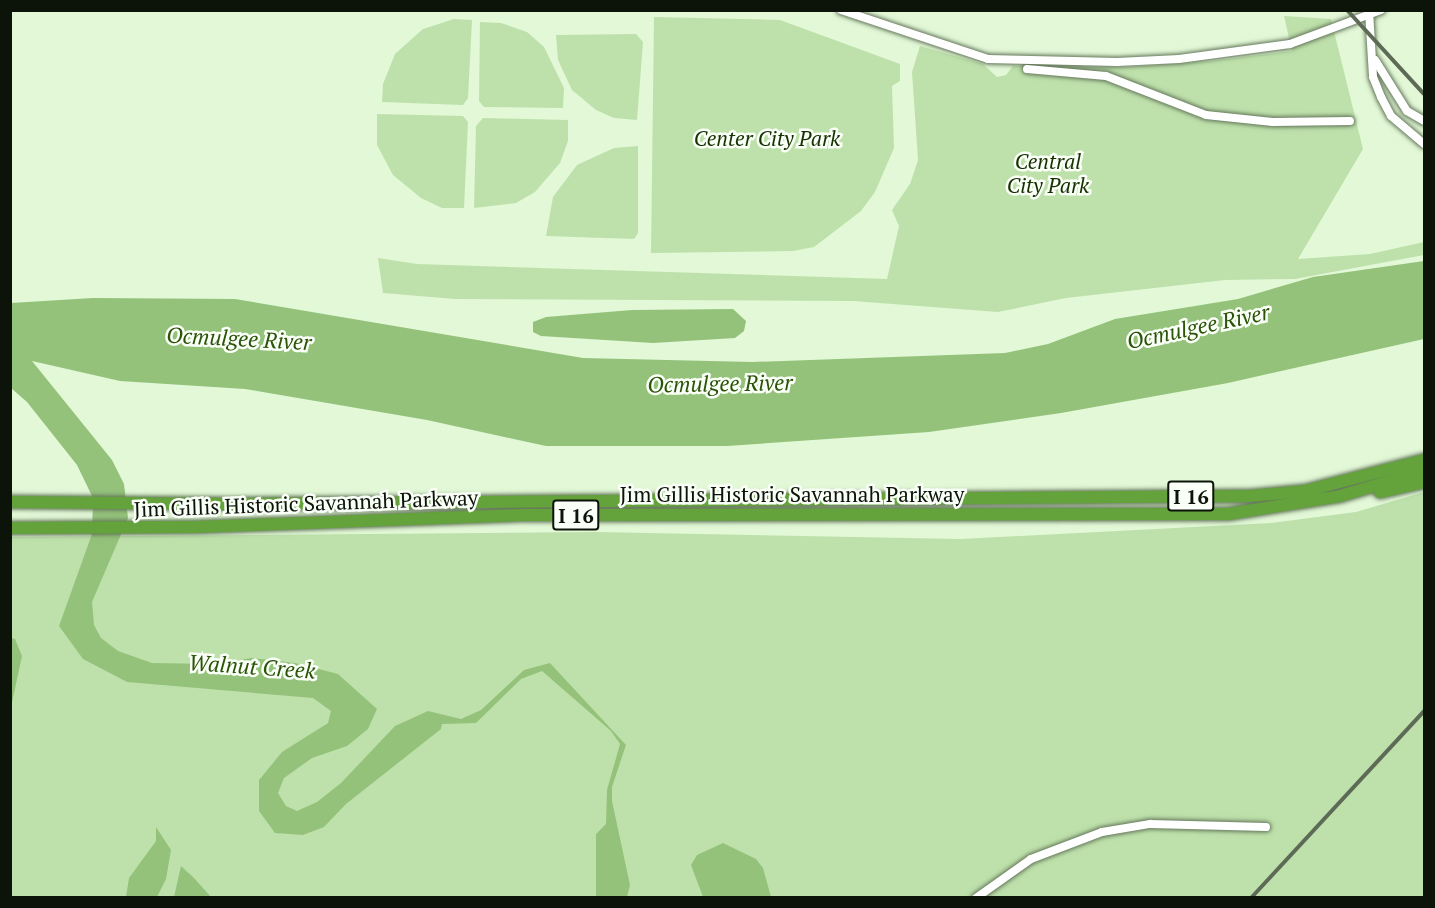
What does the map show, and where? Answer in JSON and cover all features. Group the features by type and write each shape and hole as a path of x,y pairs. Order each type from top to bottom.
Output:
{"highway":[{"name":"Jim Gillis Historic Savannah Parkway","path":"10,502 234,504 1251,496 1305,491 1425,460"},
{"name":"Jim Gillis Historic Savannah Parkway","path":"12,528 195,527 529,515 1228,514 1340,496 1425,471"},
{"path":"1340,496 1378,493 1425,482"}],"street":[{"path":"841,10 987,59 1056,62 1161,61 1283,45 1309,40 1369,12 1382,10"},
{"path":"1369,12 1375,60 1373,78 1391,116 1425,144"},
{"path":"1375,60 1407,111 1425,121"},
{"path":"1027,69 1106,76 1206,115 1273,122 1350,121"},
{"path":"976,897 1031,859 1102,832 1150,824 1266,827"}],"green space":[{"name":"Central City Park","path":"1284,16 1331,19 1363,149 1298,259 1370,254 1424,242 1424,255 1295,279 1225,280 1066,298 998,312 853,301 455,299 383,293 378,258 417,264 887,279 899,226 892,210 910,184 918,160 912,72 920,46 983,64 997,77 1006,75 1013,66 1128,67 1210,61 1292,51"},
{"name":"Center City Park","path":"654,17 780,20 900,64 900,81 892,86 894,148 875,192 861,211 814,247 793,251 651,253"},
{"path":"454,19 472,20 468,98 463,105 382,102 383,84 395,54 423,29"},
{"path":"480,22 501,23 527,32 544,47 564,88 563,108 484,107 479,101"},
{"path":"636,34 643,42 637,120 614,118 596,110 572,90 558,60 556,35"},
{"path":"377,114 463,116 468,122 464,208 442,208 421,198 393,175 377,145"},
{"path":"483,118 568,120 568,141 560,163 535,192 516,203 474,208 476,126"},
{"path":"638,146 638,233 634,239 546,236 553,197 577,165 614,148"},
{"path":"1424,492 1424,897 11,897 10,537 597,532 961,539 1271,523 1356,512"}],"water":[{"path":"1424,261 1424,339 1228,383 1061,413 929,432 727,446 546,446 427,420 245,389 120,381 32,361 112,460 124,484 128,518 92,602 94,625 101,638 118,651 152,663 216,664 251,658 295,663 338,674 377,709 368,729 347,746 312,758 284,778 278,793 286,806 297,811 317,802 341,783 395,726 428,711 461,719 481,710 524,670 550,663 626,745 612,787 612,801 630,885 627,897 596,897 596,834 606,824 607,790 620,744 611,731 542,671 521,679 476,723 442,724 441,729 346,804 324,827 303,835 275,833 259,811 259,780 282,752 328,723 331,711 313,698 127,682 83,659 59,626 92,534 93,498 77,465 27,402 11,388 11,303 93,298 235,299 583,358 752,362 1005,353 1048,344 1115,319 1238,299 1313,277"},
{"path":"733,309 746,321 744,331 735,338 653,343 541,336 533,332 533,322 546,317 632,310"},
{"path":"11,638 15,639 22,656 11,707"},
{"path":"156,827 171,850 166,879 157,897 126,897 129,878 156,841"},
{"path":"723,843 756,859 763,868 771,897 703,897 691,865 697,855"},
{"path":"181,866 194,878 211,897 174,897"}],"railway":[{"path":"1347,10 1424,94"},
{"path":"1251,898 1424,711"}],"water label":[{"name":"Ocmulgee River","path":"1198,326"},
{"name":"Ocmulgee River","path":"239,338"},
{"name":"Ocmulgee River","path":"720,383"},
{"name":"Walnut Creek","path":"252,666"}]}
